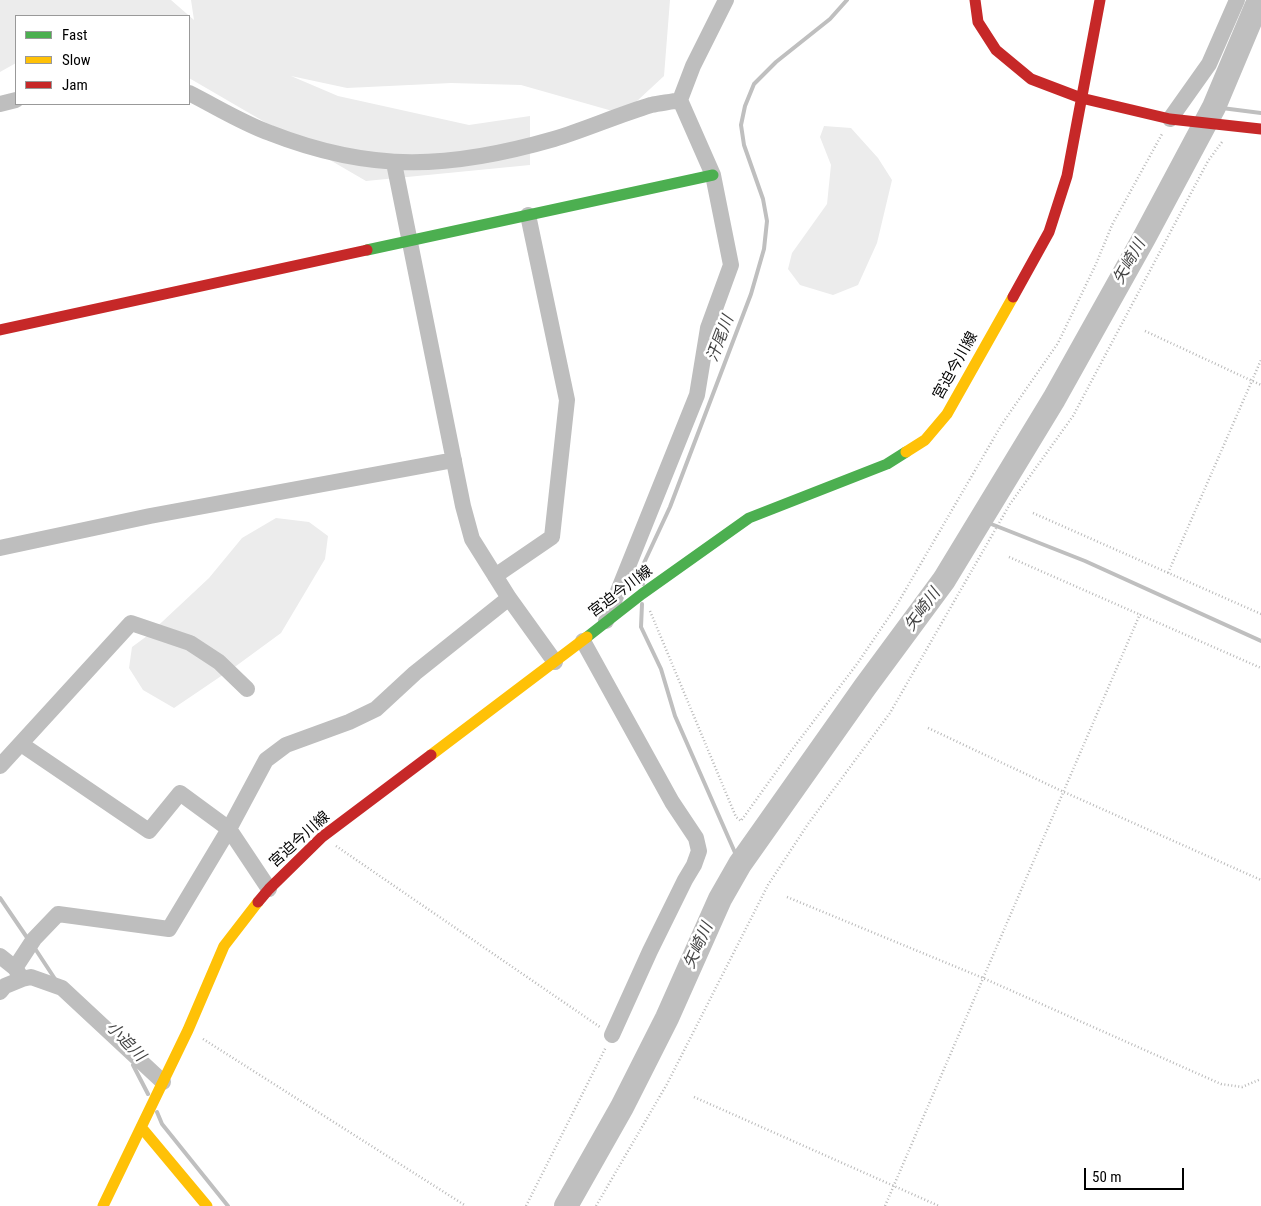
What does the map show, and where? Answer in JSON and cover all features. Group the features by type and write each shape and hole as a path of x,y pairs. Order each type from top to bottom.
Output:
{"main road":[{"path":"975,0 978,22 996,50 1031,79 1081,98 1170,119 1261,129"},
{"name":"宮迫今川線","path":"103,1206 188,1030 224,946 241,922 269,889 322,837 555,662 642,594 748,518 887,464 925,440 947,414 1049,232 1067,176 1100,0"},
{"path":"0,330 713,175"},
{"path":"141,1127 207,1206"}],"street":[{"path":"606,623 697,395 708,328 731,265 713,175 680,100 693,66 726,0"},
{"path":"1170,119 1209,64 1237,0"},
{"path":"190,94 268,133 318,150 358,159 394,163 438,163 512,151 592,127 651,105 680,100"},
{"path":"0,104 15,100"},
{"path":"394,163 472,540 509,598 555,662"},
{"path":"495,576 552,537 567,400 528,215"},
{"path":"0,548 150,516 454,460"},
{"path":"2,988 18,973 34,939 58,914 169,929 229,829 266,760 286,745 349,722 376,709 415,673 509,598"},
{"path":"0,766 131,623 190,643 219,662 247,689"},
{"path":"583,640 672,802 696,838 699,851 694,865 650,951 612,1035"},
{"path":"21,744 149,831 180,793 229,829 269,889"},
{"path":"0,956 18,973 62,988 163,1082"}],"path":[{"path":"642,594 736,817 741,820 857,664 895,608 1002,424 1058,344 1096,264 1112,225 1170,119"},
{"path":"596,1206 667,1084 768,885 808,824 890,714 1010,504 1073,416 1208,161 1233,126"},
{"path":"1145,331 1261,385"},
{"path":"1168,573 1261,360"},
{"path":"1033,514 1261,614"},
{"path":"1009,557 1261,668"},
{"path":"885,1206 1140,614"},
{"path":"928,728 1064,792 1261,880"},
{"path":"322,837 612,1035 526,1206"},
{"path":"787,897 983,978 1221,1084 1242,1087 1261,1080"},
{"path":"188,1030 466,1206"},
{"path":"694,1097 939,1206"}],"shaded area":[{"path":"0,0 171,0 188,15 15,15 15,64 0,72"},
{"path":"191,0 670,0 664,76 623,114 521,85 451,83 347,88 291,76 338,96 469,125 530,116 530,165 366,181 190,79 190,17 194,20"},
{"path":"824,126 851,128 878,158 892,180 877,243 858,285 833,295 800,285 788,269 792,253 827,204 831,165 820,137"},
{"path":"276,518 309,522 328,536 325,559 281,633 174,708 143,690 129,668 132,647 147,636 209,578 242,538"}],"waterway":[{"name":"汗尾川","path":"643,584 643,565 670,507 751,294 764,249 767,221 763,199 744,145 741,125 745,106 754,84 776,62 830,19 847,0"},
{"name":"矢崎川","path":"566,1206 622,1107 667,1018 720,899 740,864 865,687 944,580 1054,399 1144,238 1214,107 1259,0"},
{"path":"1214,107 1261,113"},
{"path":"981,520 1085,561 1261,641"},
{"path":"642,604 641,627 661,669 675,716 740,864"},
{"name":"小追川","path":"0,898 28,939"},
{"name":"小追川","path":"34,947 55,979"},
{"name":"小追川","path":"133,1065 148,1094"},
{"name":"小追川","path":"157,1112 162,1124 228,1206"}],"traffic: fast":[{"path":"367,250 713,175"},
{"path":"587,637 642,594 749,518 887,464 906,452"}],"traffic: slow":[{"path":"906,452 925,440 947,414 1013,297"},
{"path":"431,755 587,637"},
{"path":"103,1206 188,1030 224,946 258,902"},
{"path":"141,1127 207,1206"}],"traffic: jam":[{"path":"975,0 978,22 996,50 1031,79 1081,98 1170,119 1261,129"},
{"path":"1013,297 1049,232 1067,176 1100,0"},
{"path":"0,330 367,250"},
{"path":"258,902 322,837 431,755"}]}
